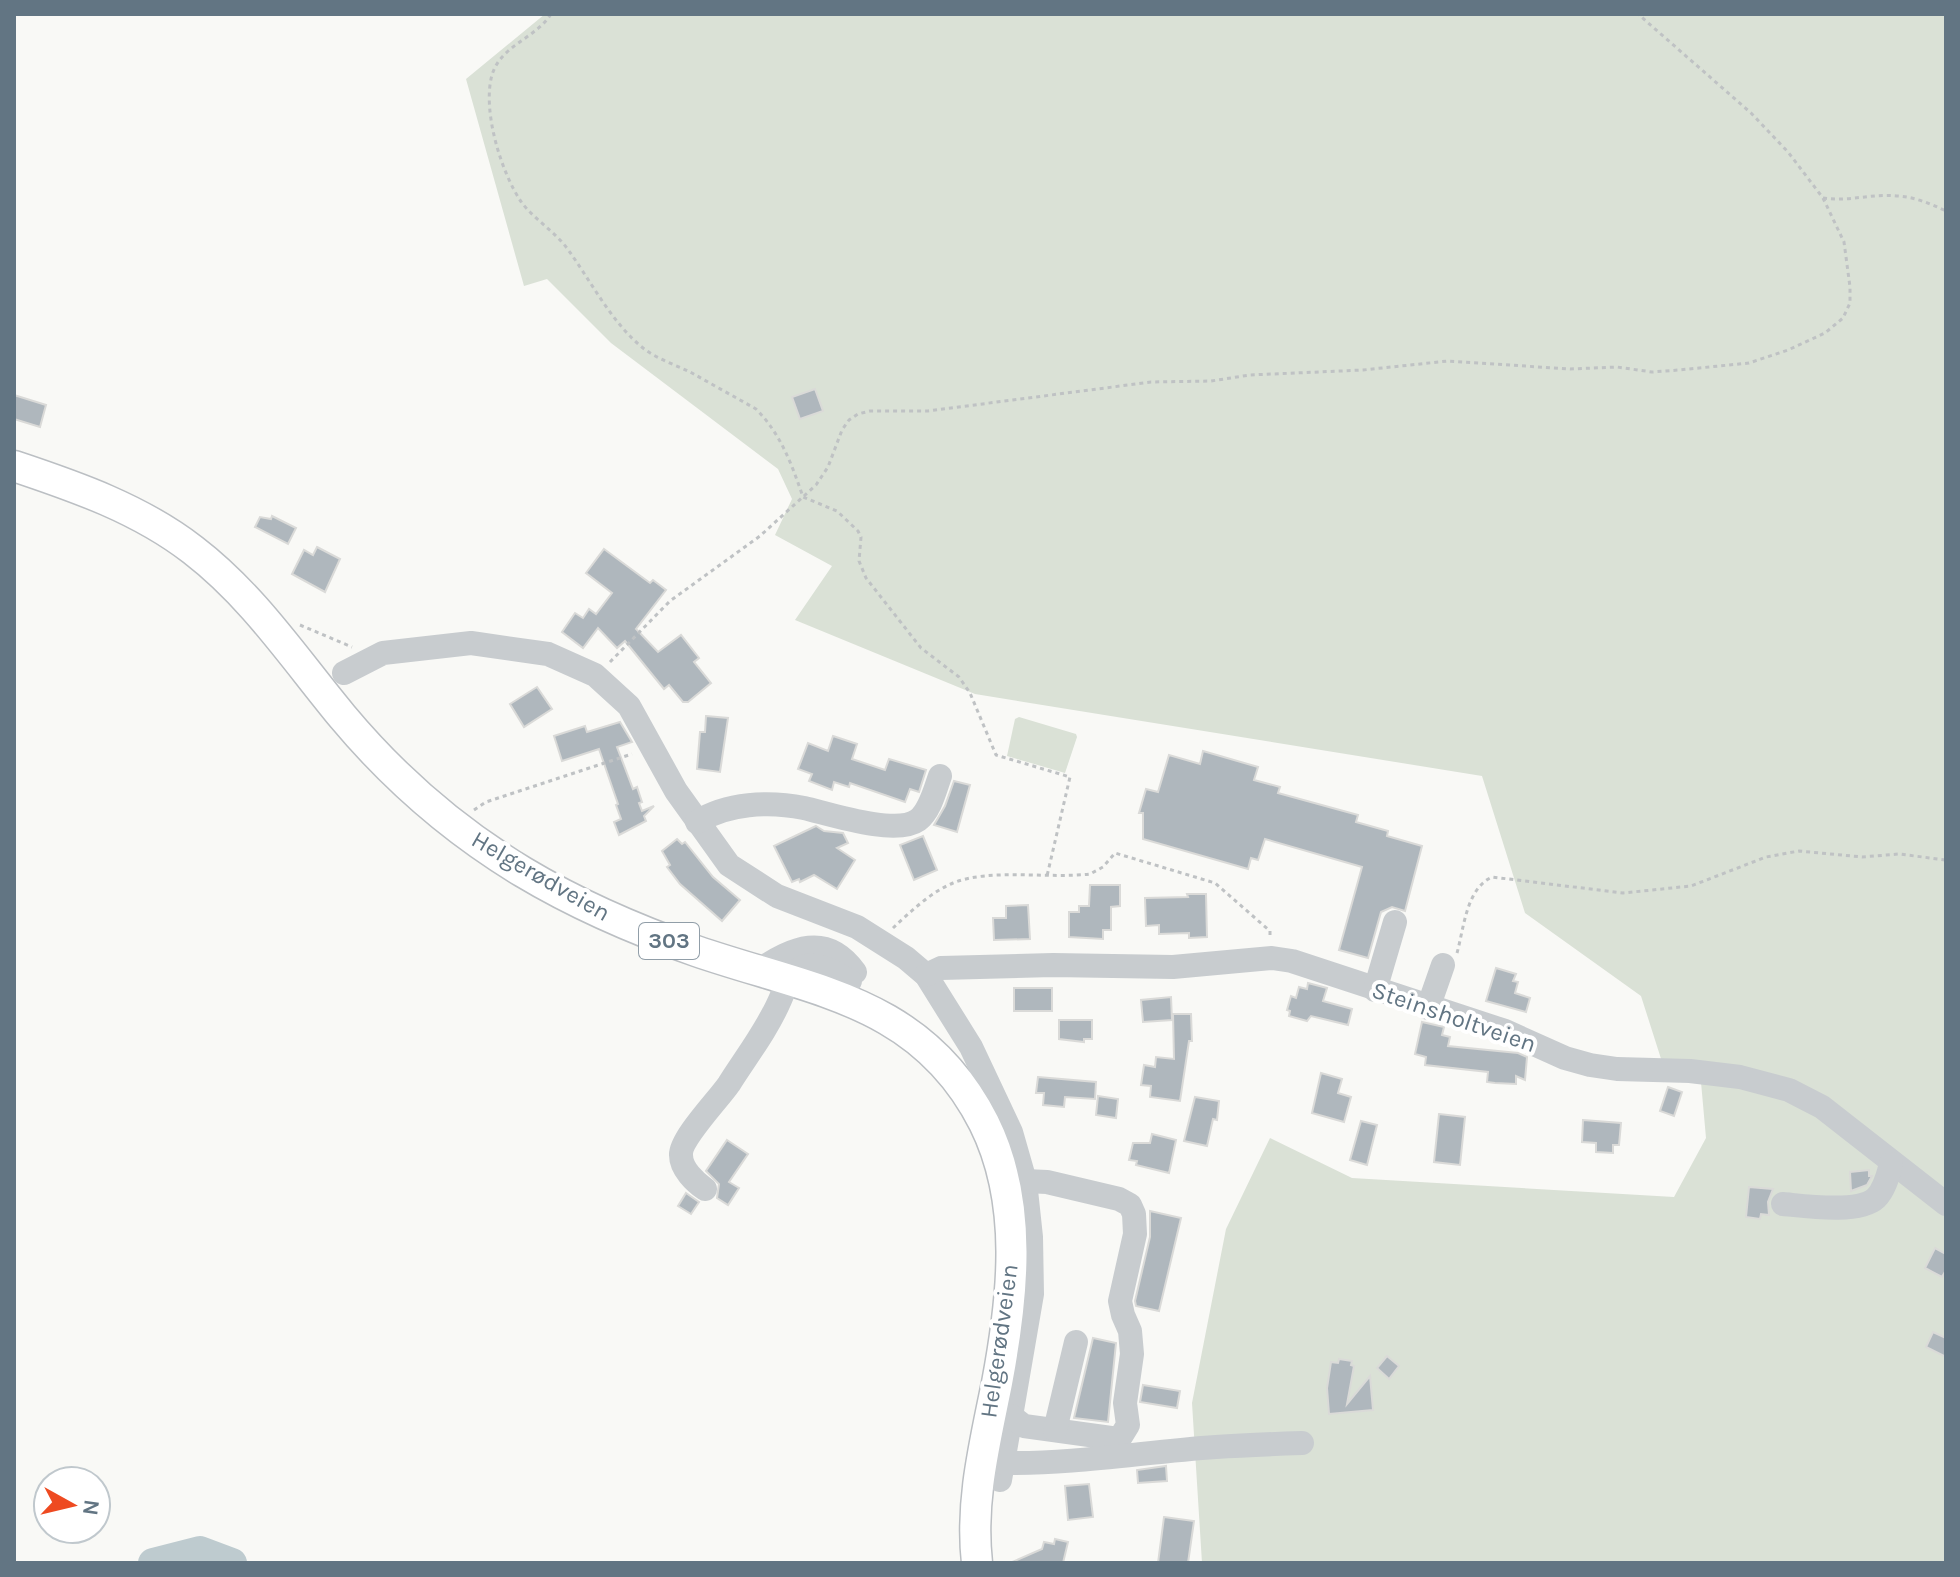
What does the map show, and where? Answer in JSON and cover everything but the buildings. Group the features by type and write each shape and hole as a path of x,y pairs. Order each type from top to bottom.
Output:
{"main road":[{"name":"Helgerødveien","path":"14,466 106,499 171,534 194,551 229,580 268,622 364,742 410,787 459,828 521,871 596,911 657,937 788,978 849,983 944,1065 963,1088 985,1126 1004,1178 1009,1215 1011,1286 1006,1333 976,1491 974,1529 977,1563"}],"street":[{"path":"344,673 383,653 471,643 548,654 595,675 629,706 697,822 729,865 777,896 857,927 906,958 926,975 971,1047 1011,1132 1025,1181 1031,1237 1032,1294 1001,1472 1043,1464 1217,1447 1302,1443"},
{"path":"697,822 729,808 759,806 803,808 878,824 915,822 925,814 940,776"},
{"path":"1375,990 1395,922"},
{"path":"849,983 878,941"},
{"path":"759,970 784,954 810,946 834,951 846,959 849,983"},
{"name":"Steinsholtveien","path":"926,975 941,968 1053,965 1173,967 1272,958 1312,967 1428,1008 1505,1031 1565,1058 1590,1065 1740,1077 1789,1090 1822,1107 1946,1204"},
{"path":"1428,1008 1443,965"},
{"path":"705,1189 691,1177 681,1159 683,1142 723,1093 770,1019 788,978"},
{"path":"1783,1204 1846,1207 1873,1200 1883,1188 1891,1164"},
{"path":"1011,1416 1024,1426 1120,1438 1128,1425 1125,1403 1132,1354 1130,1331 1120,1301 1135,1234 1134,1214 1130,1205 1119,1199 1047,1182 1025,1181"},
{"path":"1055,1430 1076,1342"}],"path":[{"path":"551,14 540,28 502,56 492,77 489,94 493,130 512,185 536,218 560,237 628,335 646,351 756,409 768,421 793,469 803,497 837,511 858,531 861,537 859,561 866,578 921,648 959,677 970,693 996,755 1070,777 1047,876"},
{"path":"595,675 670,601 760,536 803,497 822,478 842,430 858,414 870,411 928,411 1151,382 1211,381 1250,375 1363,370 1448,361 1570,369 1617,367 1652,372 1749,363 1825,333 1843,318 1850,303 1849,265 1844,242 1823,198 1788,152 1751,113 1638,14"},
{"path":"1823,198 1843,201 1899,196 1946,211"},
{"path":"459,828 470,813 486,802 651,748"},
{"path":"1443,965 1454,965 1472,897 1478,886 1492,877 1623,893 1691,886 1766,857 1799,851 1862,857 1899,854 1946,860"},
{"path":"878,941 949,884 982,878 1090,874 1103,867 1115,853 1215,883 1270,931 1272,958"}],"shaded area":[{"path":"545,14 1946,14 1946,1563 1202,1563 1192,1403 1226,1229 1270,1138 1352,1178 1674,1197 1706,1138 1700,1071 1663,1065 1641,996 1525,913 1482,776 975,694 795,620 832,566 775,535 792,499 778,469 611,343 547,279 524,286 466,79"},
{"path":"1019,717 1076,734 1065,773 1007,756 1015,719"}],"waterway":[{"path":"153,1563 200,1551 232,1563"}]}
